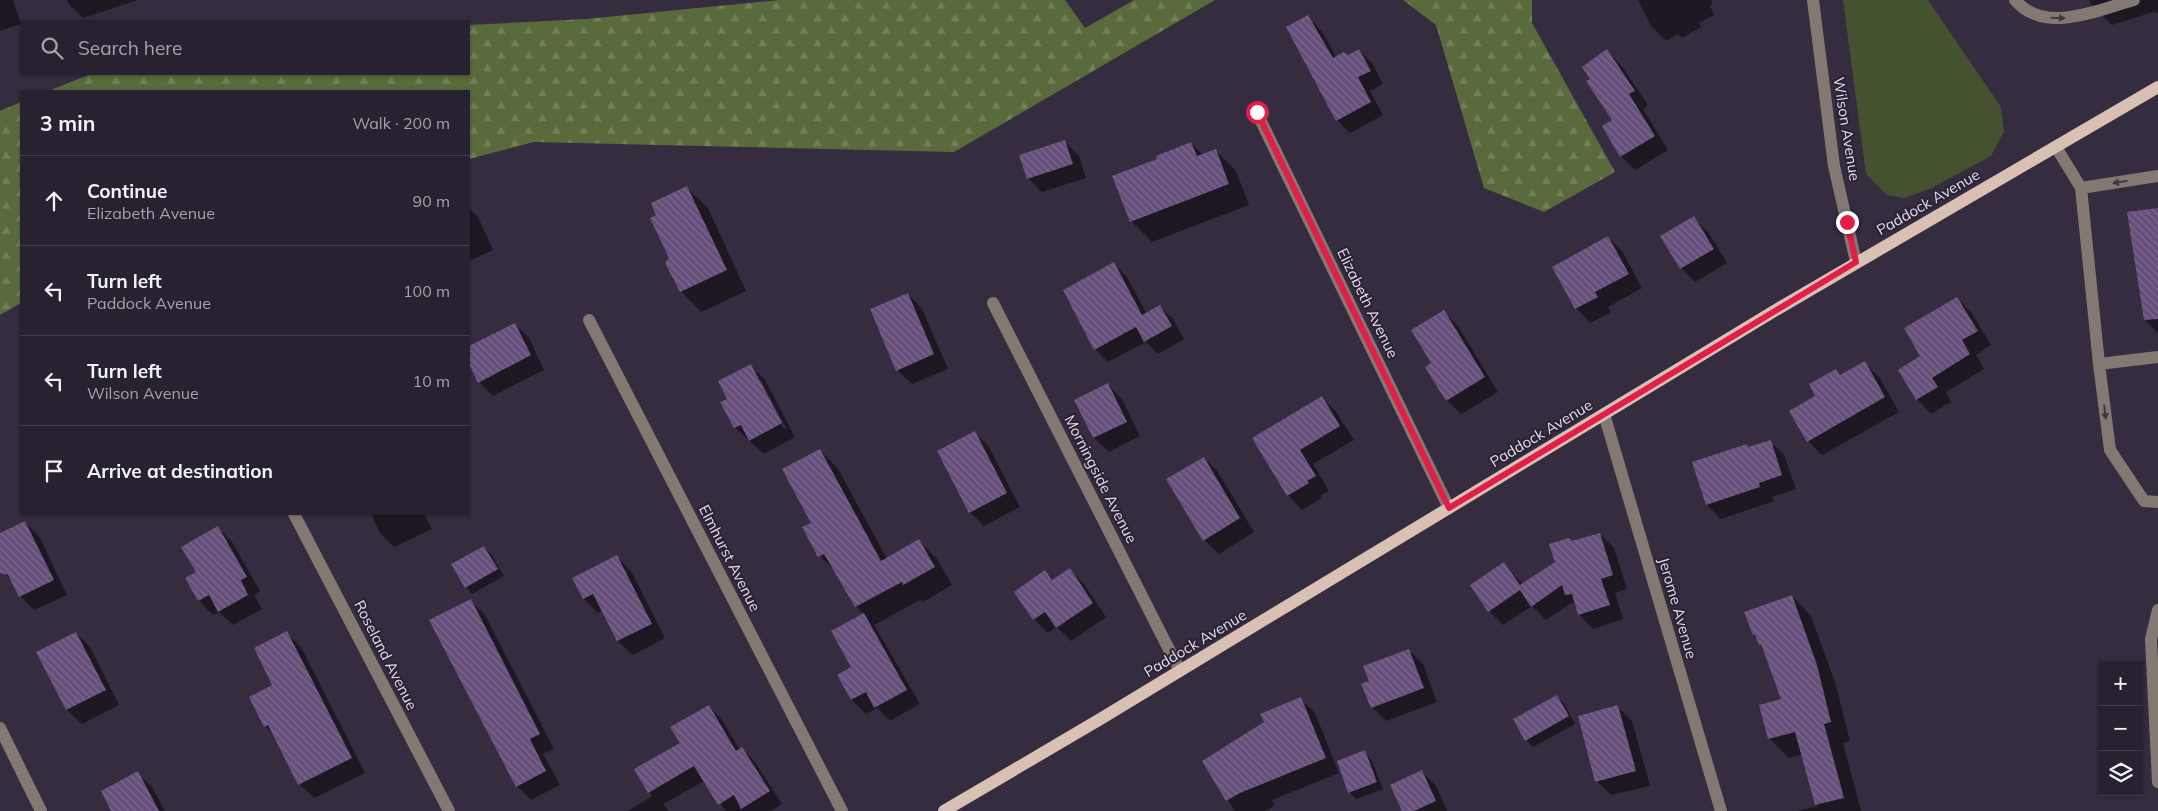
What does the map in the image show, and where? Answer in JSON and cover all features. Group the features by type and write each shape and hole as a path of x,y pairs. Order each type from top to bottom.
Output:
{"main road":[{"name":"Paddock Avenue","path":"944,811 1180,671 1856,262 2158,87"}],"street":[{"name":"Wilson Avenue","path":"1813,0 1834,166 1856,262"},
{"path":"2015,0 2029,12 2045,18 2067,18 2134,0"},
{"name":"Elizabeth Avenue","path":"1257,112 1449,508"},
{"path":"2056,146 2081,188 2110,450 2144,501 2158,502"},
{"path":"2081,188 2158,176"},
{"name":"Morningside Avenue","path":"993,303 1180,671"},
{"name":"Elmhurst Avenue","path":"589,320 842,811"},
{"path":"2099,364 2158,357"},
{"name":"Jerome Avenue","path":"1604,414 1721,811"},
{"name":"Roseland Avenue","path":"295,515 449,811"},
{"path":"2158,610 2155,615 2152,639 2158,782"},
{"path":"0,728 41,811"}],"green space":[{"path":"779,0 1065,0 1085,28 1134,0 1215,0 954,152 534,142 470,159 470,90 51,90 88,75 470,75 470,25 586,19"},
{"path":"1403,0 1532,0 1532,23 1615,172 1544,212 1484,188 1436,25"},
{"path":"1843,0 1928,0 2001,107 2004,132 1991,156 1930,189 1904,198 1887,195 1866,174"},
{"path":"20,102 20,304 0,315 0,111"}],"building":[{"path":"1308,15 1333,58 1344,52 1348,55 1359,49 1371,71 1358,77 1371,102 1336,121 1286,27"},
{"path":"1607,49 1635,91 1629,94 1655,136 1620,157 1602,126 1612,120 1586,81 1590,79 1582,67"},
{"path":"1065,140 1073,164 1027,179 1019,155"},
{"path":"1191,142 1197,156 1216,149 1229,184 1130,222 1112,176 1157,159 1156,156"},
{"path":"687,186 727,270 680,292 665,263 669,258 650,218 656,215 651,203"},
{"path":"2158,208 2158,319 2144,320 2127,212"},
{"path":"1694,216 1714,249 1680,269 1660,236"},
{"path":"1608,236 1629,274 1595,292 1598,297 1575,309 1552,267"},
{"path":"1114,262 1142,315 1160,305 1172,326 1144,342 1136,327 1094,350 1063,290"},
{"path":"908,293 934,354 896,371 870,309"},
{"path":"1957,297 1978,331 1962,340 1970,354 1932,378 1938,387 1916,400 1898,370 1920,356 1904,328"},
{"path":"1444,310 1485,377 1446,401 1425,367 1431,363 1411,330"},
{"path":"515,323 531,355 478,383 470,366 470,346"},
{"path":"1865,361 1885,397 1807,442 1789,411 1815,396 1809,384 1836,369 1840,375"},
{"path":"751,364 782,423 749,441 741,425 734,428 720,402 727,399 718,381"},
{"path":"1108,383 1127,422 1093,438 1074,400"},
{"path":"1322,396 1340,426 1300,450 1316,476 1307,481 1309,483 1287,496 1252,438"},
{"path":"975,431 1007,493 969,513 937,451"},
{"path":"1771,440 1782,475 1759,483 1760,487 1706,505 1692,462 1747,444 1748,447"},
{"path":"820,449 881,561 919,539 935,567 903,585 902,582 855,607 824,554 818,557 802,527 811,523 782,469"},
{"path":"1204,457 1240,518 1203,541 1166,479"},
{"path":"25,521 54,580 19,597 8,575 0,573 0,533"},
{"path":"218,526 247,577 241,580 248,595 218,612 209,595 198,601 185,578 196,572 181,547"},
{"path":"1600,533 1613,575 1601,579 1610,605 1578,615 1572,594 1565,595 1562,585 1531,607 1520,590 1488,612 1470,585 1504,562 1520,585 1555,562 1549,544 1569,538 1572,541"},
{"path":"484,546 498,569 465,588 451,564"},
{"path":"617,555 652,624 617,641 593,594 583,599 572,578"},
{"path":"1070,568 1093,603 1056,628 1045,612 1033,620 1014,592 1045,570 1052,580"},
{"path":"1792,595 1817,665 1831,722 1824,724 1844,798 1815,805 1795,732 1768,739 1759,705 1781,699 1761,644 1759,645 1755,635 1753,635 1744,612"},
{"path":"471,599 540,734 530,739 546,771 516,787 429,620"},
{"path":"864,613 907,690 874,708 866,692 851,700 837,675 851,667 831,631"},
{"path":"287,631 352,758 298,785 268,725 264,727 249,697 272,685 254,648"},
{"path":"76,632 106,690 66,710 36,652"},
{"path":"1409,649 1424,688 1371,708 1361,684 1369,681 1363,666"},
{"path":"1557,695 1569,716 1525,741 1513,719"},
{"path":"1301,697 1326,758 1240,793 1226,801 1202,761 1264,722 1260,714"},
{"path":"709,705 736,751 742,747 770,791 741,809 734,795 718,805 694,766 648,793 634,769 680,743 670,727"},
{"path":"1618,705 1636,771 1595,782 1578,716"},
{"path":"1365,750 1377,782 1348,793 1337,761"},
{"path":"1422,770 1436,801 1414,811 1402,811 1390,785"},
{"path":"138,771 159,811 111,811 101,791"}],"route":[{"path":"1257,112 1449,508 1856,262 1847,222"}]}
